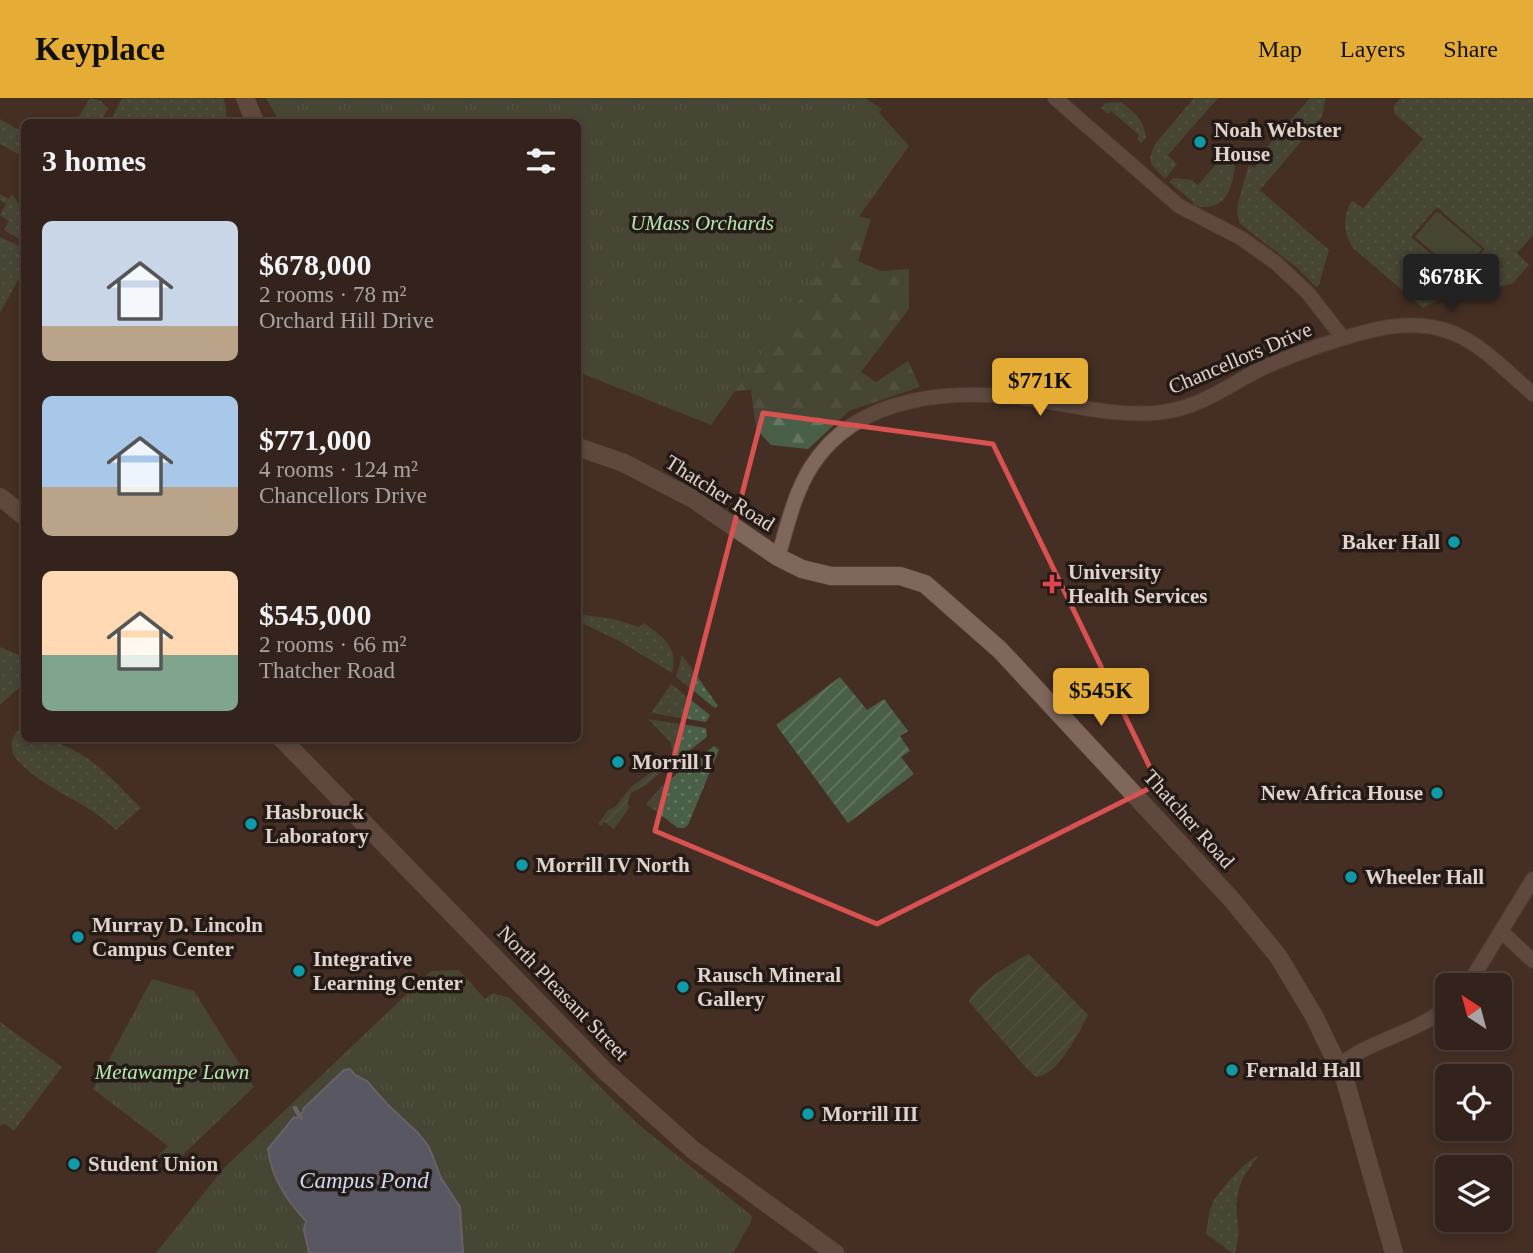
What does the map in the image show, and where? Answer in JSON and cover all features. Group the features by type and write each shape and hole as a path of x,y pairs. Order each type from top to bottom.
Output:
{"street":[{"path":"245,98 254,119"},
{"path":"1055,98 1179,206 1241,238 1276,263 1308,293 1343,338"},
{"name":"Chancellors Drive","path":"778,557 798,494 820,454 852,426 886,409 922,398 958,394 1013,397 1111,410 1161,413 1202,401 1271,363 1376,328 1394,326 1431,327 1452,332 1468,340 1533,394"},
{"name":"Thatcher Road","path":"581,448 624,463 693,499 778,557 802,569 831,576 910,578 925,584 1000,650 1059,710 1257,928 1293,979 1339,1065 1394,1253"},
{"path":"0,497 21,514"},
{"name":"North Pleasant Street","path":"285,742 605,1071 693,1150 835,1253"},
{"path":"1476,973 1533,879"},
{"path":"1502,932 1533,961"},
{"path":"1339,1065 1355,1052 1411,1029 1435,1015"}],"highlighted area":[{"path":"763,413 993,444 1158,784 877,924 655,831"}],"green space":[{"path":"90,98 101,101 108,108 102,119 78,119"},
{"path":"122,98 223,98 226,110 225,119 112,119"},
{"name":"UMass Orchards","path":"266,98 865,98 882,109 866,129 840,212 871,219 858,261 881,271 909,269 909,309 861,372 876,382 908,361 920,387 849,411 808,449 771,445 756,429 751,390 709,393 581,128 581,119 278,119"},
{"name":"UMass Orchards","path":"266,98 866,98 909,146 711,425 581,373 581,119 278,119"},
{"path":"1194,98 1218,98 1168,155 1177,164 1165,179 1151,164 1150,157 1155,144"},
{"path":"1310,98 1326,98 1322,117 1260,190 1329,250 1319,285 1316,287 1296,267 1240,224 1237,214 1248,167 1250,165 1254,168 1263,158 1260,155"},
{"path":"1401,98 1533,98 1533,235 1517,253 1529,265 1512,284 1444,297 1423,308 1353,248 1345,226 1350,203 1353,201 1363,208 1423,139 1394,113 1394,106","holes":["1437,207 1485,249 1460,279 1411,237"]},
{"path":"1121,102 1141,122 1146,138 1141,143 1137,139 1139,135 1111,111 1108,114 1101,108 1105,103"},
{"path":"0,119 21,131 21,149 18,154 0,144"},
{"path":"1225,154 1234,161 1234,174 1228,193 1214,206 1192,205 1193,202 1169,182 1174,178 1192,180 1198,185"},
{"path":"0,194 9,199 12,194 21,208 21,240 4,230 9,221 0,215 6,204 0,200"},
{"path":"1437,211 1482,249 1460,275 1415,237"},
{"path":"0,237 21,247 21,274 0,313"},
{"path":"581,614 614,619 639,627 644,623 668,643 673,656 672,673 619,641 581,622"},
{"path":"0,647 21,656 21,686 0,705"},
{"path":"682,655 718,706 715,708 676,677"},
{"path":"840,677 867,710 884,699 908,731 900,736 910,751 901,757 914,774 848,823 776,725"},
{"path":"671,684 710,715 706,722 651,713"},
{"path":"648,719 706,728 707,737 674,762 671,743"},
{"path":"20,729 21,742 60,744 90,760 141,808 116,830 91,810 25,768 13,751 14,735"},
{"path":"714,746 719,750 688,825 678,828 646,804 665,783"},
{"path":"664,763 667,767 646,785 631,793 627,804 630,807 614,829 604,822 601,826 598,824 631,787"},
{"path":"1029,954 1088,1015 1059,1062 1044,1075 1036,1077 969,1002 986,982"},
{"path":"459,970 485,999 493,993 510,998 638,1124 752,1216 733,1253 156,1253 224,1168 431,971"},
{"name":"Metawampe Lawn","path":"152,979 194,991 254,1087 169,1168 156,1158 168,1146 93,1089"},
{"path":"0,1022 62,1067 14,1131 4,1123 0,1126"},
{"path":"1258,1156 1239,1189 1236,1206 1239,1234 1235,1253 1232,1253 1206,1234 1211,1208 1214,1200 1234,1175"}],"water":[{"name":"Campus Pond","path":"350,1069 367,1081 429,1147 441,1178 460,1207 463,1253 309,1253 304,1230 306,1221 281,1188 268,1149 294,1117 304,1111 303,1109 344,1070"}],"waterway":[{"path":"295,1108 301,1118"}],"place":[{"name":"Noah Webster House","path":"1200,142"},
{"name":"Baker Hall","path":"1454,542"},
{"name":"University Health Services","path":"1052,584"},
{"name":"Morrill I","path":"618,762"},
{"name":"New Africa House","path":"1437,793"},
{"name":"Hasbrouck Laboratory","path":"251,824"},
{"name":"Morrill IV North","path":"522,865"},
{"name":"Wheeler Hall","path":"1351,877"},
{"name":"Murray D. Lincoln Campus Center","path":"78,937"},
{"name":"Integrative Learning Center","path":"299,971"},
{"name":"Rausch Mineral Gallery","path":"683,987"},
{"name":"Fernald Hall","path":"1232,1070"},
{"name":"Morrill III","path":"808,1114"},
{"name":"Student Union","path":"74,1164"}]}
